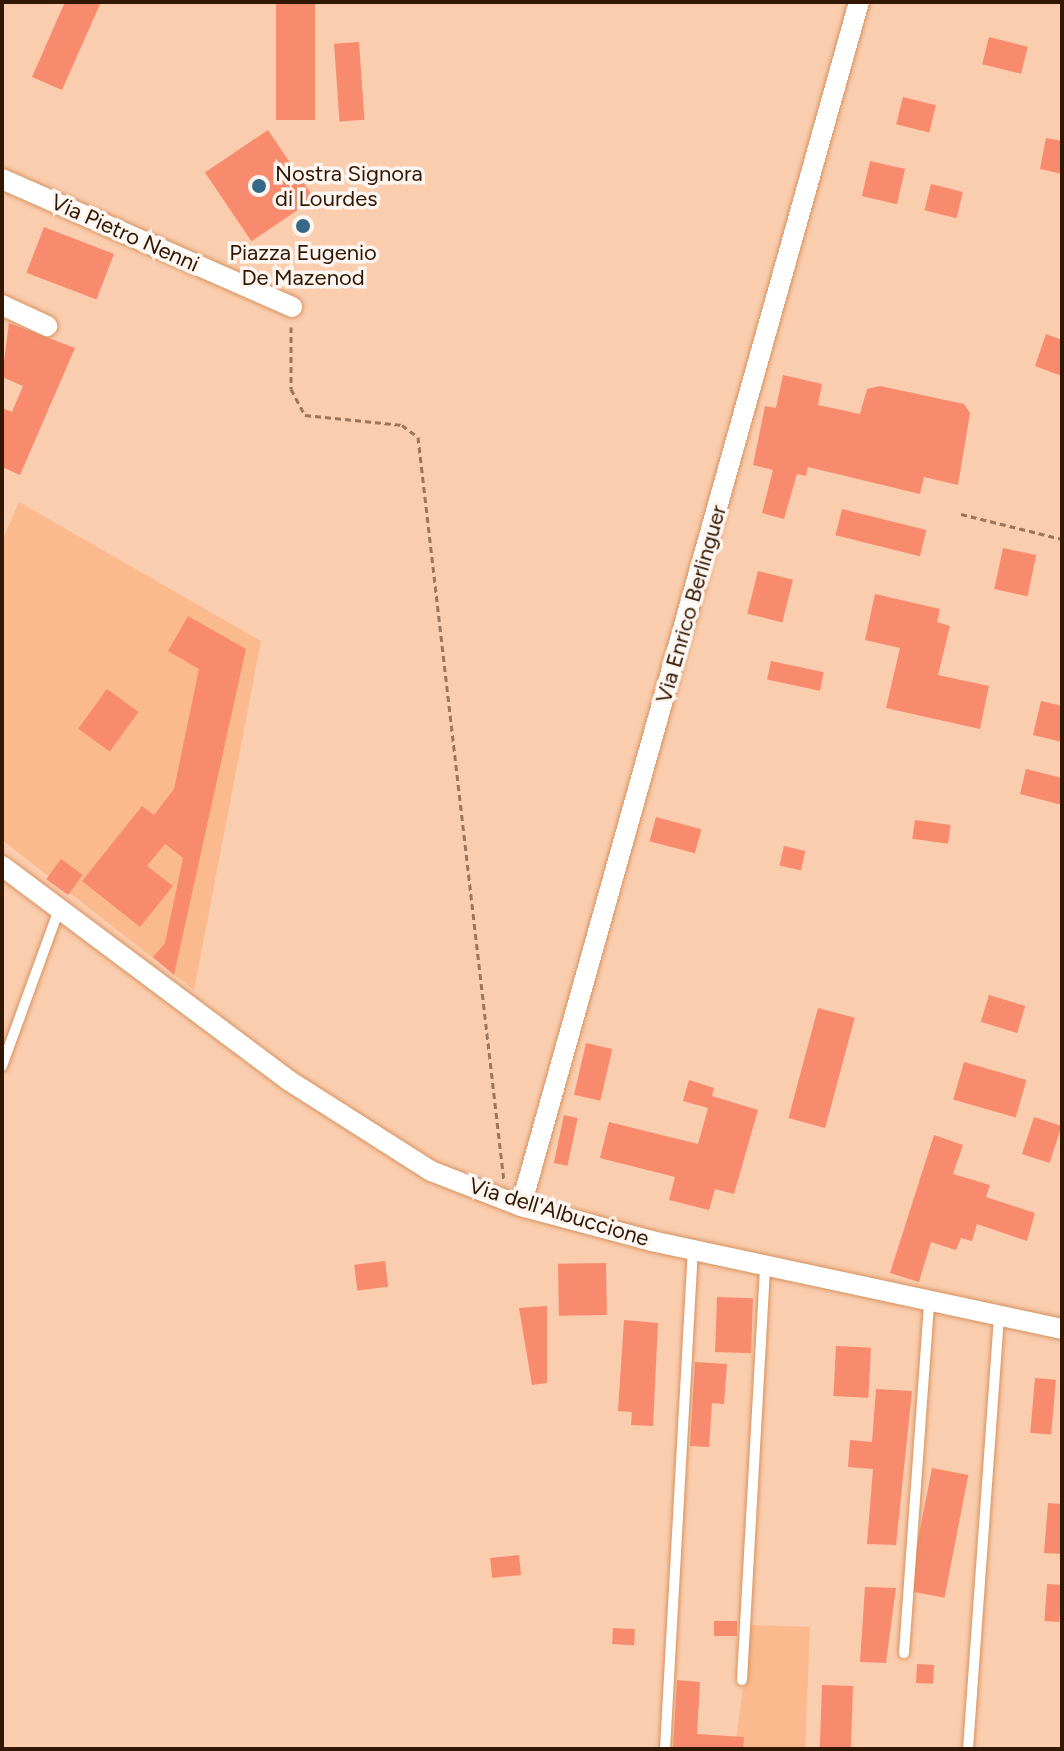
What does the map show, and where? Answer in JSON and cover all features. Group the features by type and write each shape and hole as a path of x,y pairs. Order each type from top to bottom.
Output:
{"street":[{"name":"Via Enrico Berlinguer","path":"514,1203 859,2"},
{"name":"Via Pietro Nenni","path":"2,179 292,307"},
{"path":"2,305 47,326"},
{"name":"Via dell'Albuccione","path":"2,866 352,1123 431,1171 514,1203 693,1250 1062,1329"}],"lane":[{"path":"2,1066 59,909"},
{"path":"665,1749 693,1250"},
{"path":"742,1680 765,1266"},
{"path":"904,1653 929,1300"},
{"path":"968,1749 999,1314"}],"path":[{"path":"292,307 291,389 300,410 323,421 402,425 418,437 514,1203"},
{"path":"961,514 1062,539"}],"shaded area":[{"path":"19,502 261,641 194,990 2,840 2,541"},
{"path":"751,1625 810,1627 805,1749 735,1749"}],"building":[{"path":"65,2 101,2 62,90 32,77"},
{"path":"276,2 315,2 315,120 276,120"},
{"path":"989,37 1028,47 1021,74 982,64"},
{"path":"359,42 364,120 340,122 334,44"},
{"path":"903,97 936,105 929,132 896,124"},
{"name":"Nostra Signora di Lourdes","path":"268,130 314,199 251,241 205,172"},
{"path":"1046,138 1062,141 1062,174 1040,169"},
{"path":"870,161 905,169 897,204 862,196"},
{"path":"931,184 963,192 956,218 924,210"},
{"path":"44,227 114,254 96,300 26,273"},
{"path":"9,323 75,348 20,475 2,467 2,408 12,412 23,386 2,377"},
{"path":"1046,334 1062,340 1062,376 1035,366"},
{"path":"783,375 822,384 818,405 860,414 867,389 880,386 964,404 970,413 958,485 924,477 920,494 808,467 806,476 797,474 784,519 762,513 773,470 753,465 765,406 776,408"},
{"path":"842,509 926,530 920,556 835,535"},
{"path":"1003,548 1036,555 1028,596 994,589"},
{"path":"758,571 793,580 782,622 747,614"},
{"path":"875,594 940,609 937,622 950,626 938,675 989,686 980,729 886,708 900,648 865,640"},
{"path":"188,616 246,649 174,975 153,957 165,943 183,858 165,844 147,866 173,886 140,927 82,881 142,806 154,815 174,789 199,669 168,651"},
{"path":"771,661 824,672 820,691 767,680"},
{"path":"107,689 139,712 110,752 78,729"},
{"path":"1041,701 1062,706 1062,742 1033,735"},
{"path":"1026,769 1062,778 1062,805 1020,794"},
{"path":"656,817 701,829 695,853 650,841"},
{"path":"915,820 951,825 948,844 912,839"},
{"path":"784,846 805,851 801,870 780,865"},
{"path":"61,859 83,875 68,895 46,879"},
{"path":"989,995 1025,1006 1017,1033 981,1022"},
{"path":"818,1008 855,1018 825,1128 788,1118"},
{"path":"586,1043 612,1049 600,1101 574,1095"},
{"path":"964,1062 1026,1080 1016,1117 953,1099"},
{"path":"689,1080 714,1088 712,1096 758,1110 734,1194 715,1189 709,1210 669,1200 675,1177 600,1158 609,1122 698,1144 708,1108 683,1101"},
{"path":"564,1115 578,1118 568,1166 554,1163"},
{"path":"1034,1117 1062,1126 1050,1163 1022,1154"},
{"path":"934,1135 963,1145 953,1174 990,1185 986,1197 1035,1213 1027,1241 977,1224 972,1241 961,1238 956,1250 931,1242 919,1282 890,1273"},
{"path":"385,1261 388,1287 357,1291 354,1265"},
{"path":"606,1263 607,1315 559,1316 558,1264"},
{"path":"717,1297 753,1298 751,1353 715,1352"},
{"path":"547,1306 547,1383 532,1385 519,1308"},
{"path":"624,1320 658,1323 653,1426 631,1425 632,1412 618,1411"},
{"path":"836,1346 871,1348 868,1398 833,1396"},
{"path":"695,1362 727,1364 724,1404 712,1403 709,1447 690,1446"},
{"path":"1035,1378 1056,1380 1051,1435 1030,1433"},
{"path":"876,1389 912,1391 896,1545 867,1544 873,1469 848,1467 850,1440 872,1442"},
{"path":"932,1468 968,1475 944,1598 908,1591"},
{"path":"1048,1503 1062,1504 1062,1554 1044,1553"},
{"path":"519,1555 521,1575 492,1578 490,1558"},
{"path":"1047,1584 1062,1585 1059,1622 1044,1621"},
{"path":"865,1587 896,1588 886,1663 860,1662"},
{"path":"714,1621 737,1621 737,1636 714,1636"},
{"path":"613,1628 635,1629 634,1645 612,1644"},
{"path":"917,1664 934,1665 933,1684 916,1683"},
{"path":"677,1680 700,1682 697,1734 744,1737 743,1749 673,1749"},
{"path":"822,1685 853,1686 851,1749 820,1749"}],"place":[{"name":"Nostra Signora di Lourdes","path":"259,186"},
{"name":"Piazza Eugenio De Mazenod","path":"303,226"}]}
